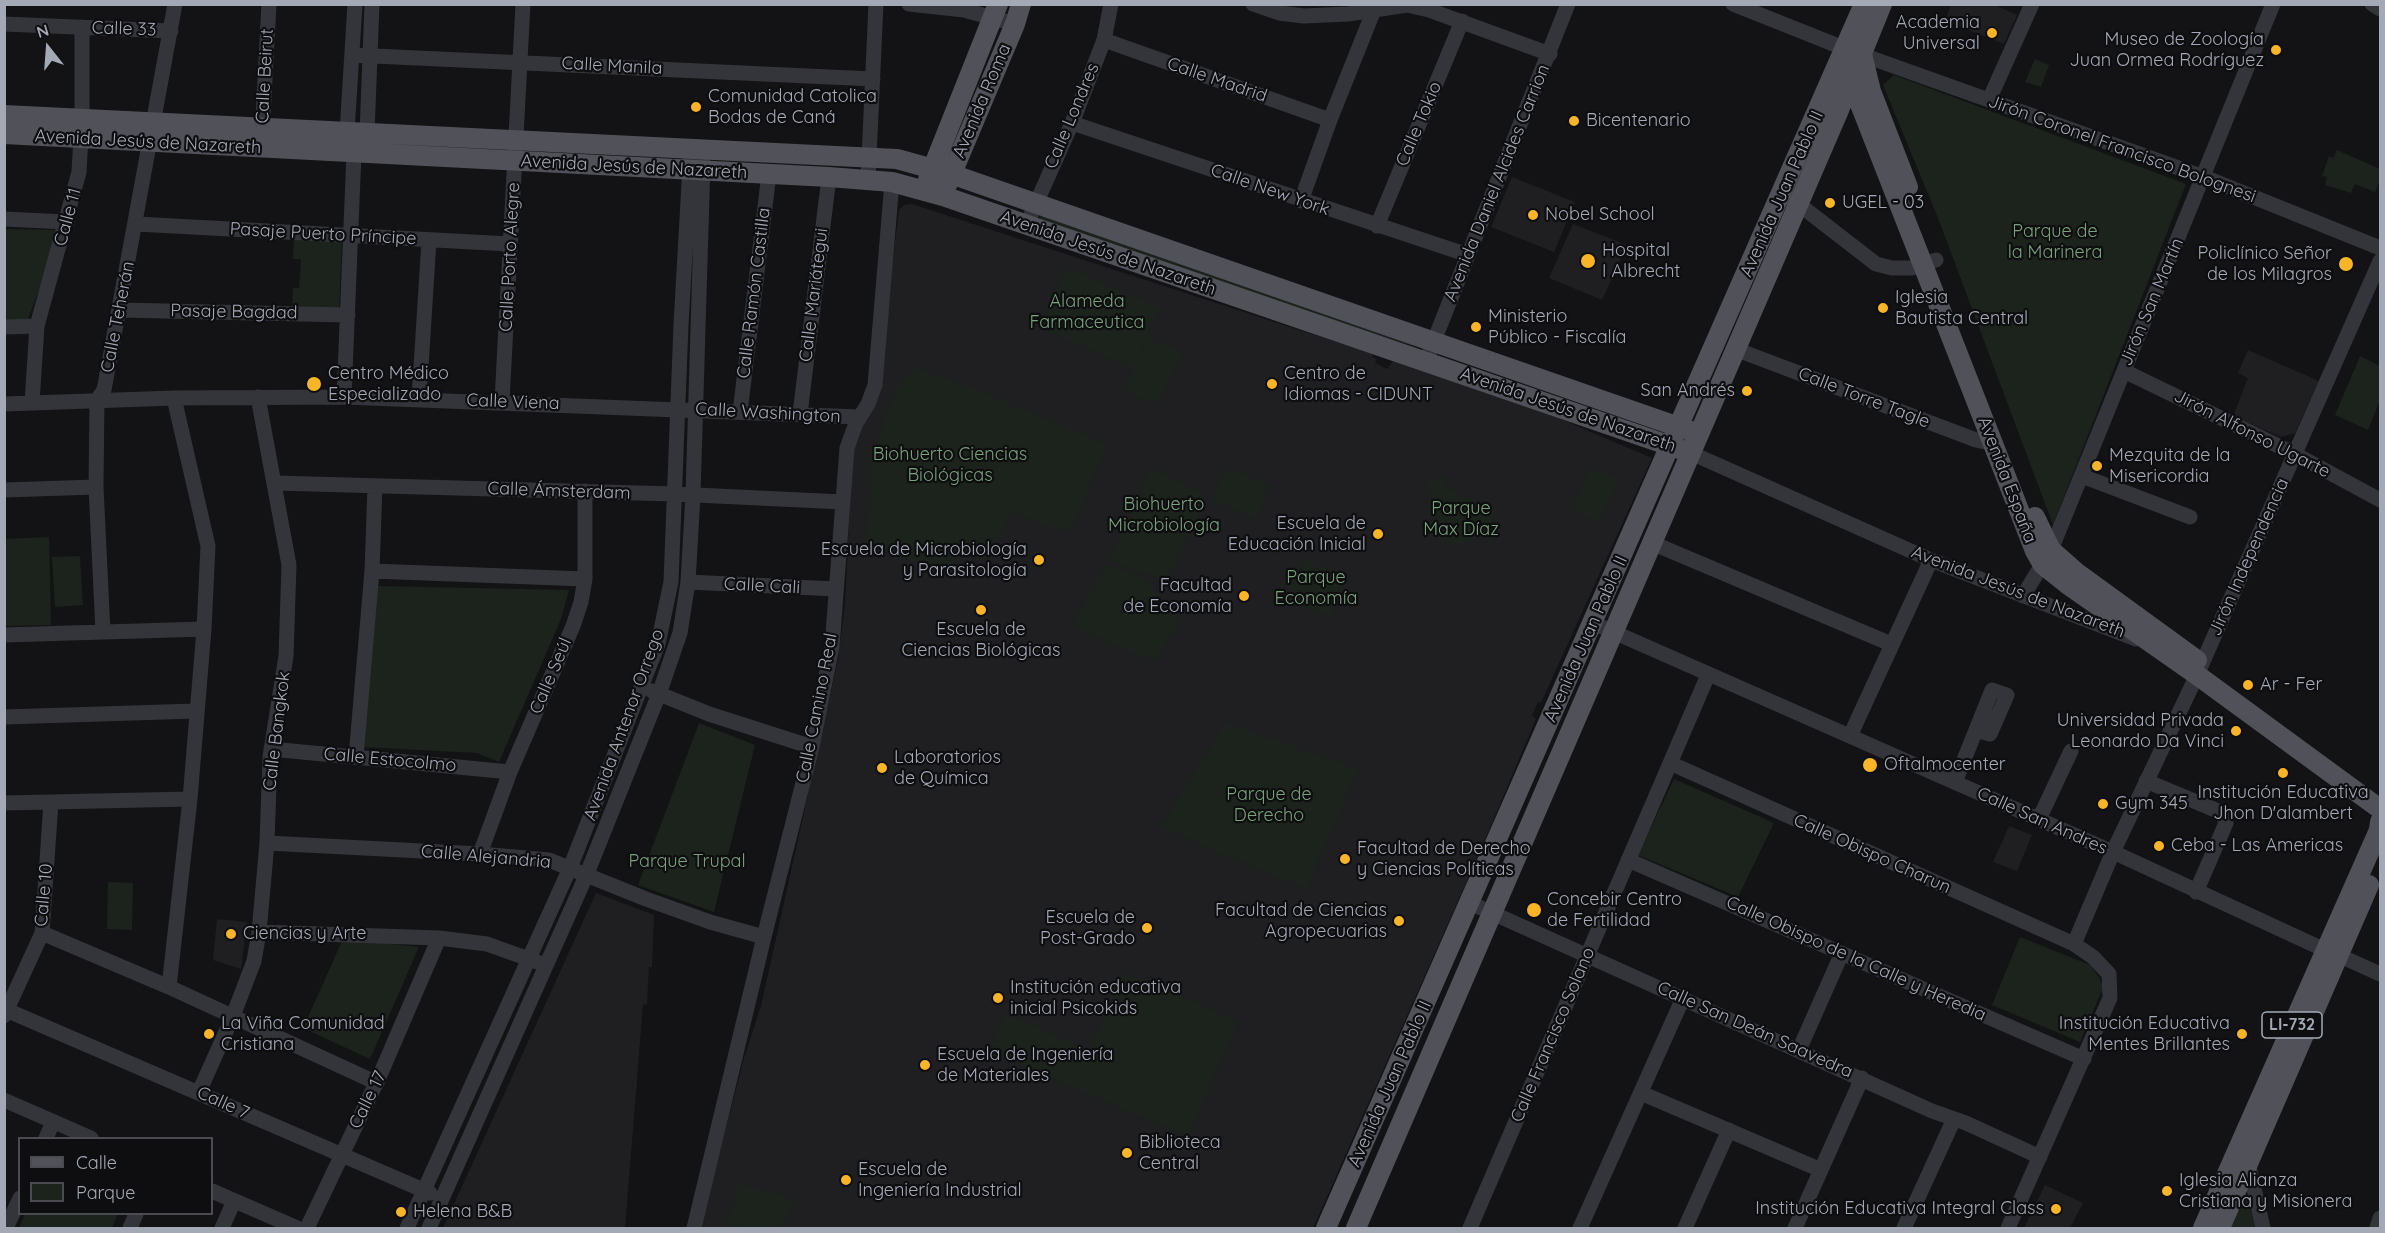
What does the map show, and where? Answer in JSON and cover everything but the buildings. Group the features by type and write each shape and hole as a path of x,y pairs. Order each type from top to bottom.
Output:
{"main road":[{"name":"Avenida Roma","path":"924,191 942,171 1016,24 1021,4"},
{"path":"1854,52 1864,4"},
{"path":"1854,52 1882,4"},
{"name":"Avenida Roma","path":"943,196 942,171 996,11"},
{"name":"Avenida Juan Pablo II","path":"1791,197 1851,78 1854,52"},
{"name":"Avenida Juan Pablo II","path":"1326,1228 1671,446 1770,245 1854,52"},
{"name":"Avenida España","path":"1854,52 1871,91 1994,444 2035,551 2076,572 2380,809"},
{"name":"Avenida España","path":"1851,78 2035,516 2047,558 2067,584 2152,645 2199,669 2380,795"},
{"name":"Avenida Jesús de Nazareth","path":"4,115 82,129"},
{"name":"Avenida Jesús de Nazareth","path":"153,133 262,128 897,159 942,171 1699,434"},
{"name":"Avenida Jesús de Nazareth","path":"4,134 82,129 153,133 261,148 891,182 943,196 1691,453"},
{"path":"640,168 642,146"},
{"name":"Avenida Juan Pablo II","path":"1356,1228 1735,349 1770,245"},
{"name":"LI-732","path":"2220,1228 2332,952 2380,822"},
{"name":"LI-732","path":"2203,1228 2332,952 2380,858"},
{"path":"1370,1128 1395,1138"}],"street":[{"name":"Calle Teherán","path":"103,632 96,488 97,400 104,390 176,4"},
{"name":"Calle Beirut","path":"261,148 270,4"},
{"path":"344,397 354,153 347,132 355,4"},
{"path":"354,153 367,133 372,4"},
{"name":"Calle Porto Alegre","path":"502,401 524,4"},
{"path":"868,179 876,4"},
{"path":"909,4 996,11 1016,24"},
{"name":"Calle Londres","path":"1026,226 1072,123 1104,40 1111,4"},
{"path":"1253,4 1279,13 1304,16 1407,5 1462,21 1550,54"},
{"name":"Avenida Daniel Alcides Carrion","path":"1426,361 1568,4"},
{"name":"Jirón Coronel Francisco Bolognesi","path":"1733,4 1767,11 1854,52 2204,177 2380,248"},
{"path":"1989,100 2032,4"},
{"name":"Jirón San Martín","path":"2023,596 2047,558 2082,476 2273,4"},
{"path":"2372,4 2380,9"},
{"path":"1301,201 1329,120 1374,10"},
{"name":"Calle Tokio","path":"1377,226 1462,21"},
{"name":"Calle 33","path":"4,24 171,31"},
{"name":"Calle 11","path":"32,403 37,326 79,172 82,129 82,27"},
{"name":"Calle Madrid","path":"1104,40 1329,120"},
{"name":"Calle Manila","path":"352,55 873,79"},
{"name":"Calle New York","path":"1072,123 1468,255"},
{"name":"Avenida Antenor Orrego","path":"406,1228 531,958 570,868 658,644 671,582 681,325 697,148"},
{"name":"Avenida Antenor Orrego","path":"429,1228 586,876 659,694 680,633 688,582 693,495 698,327 696,171"},
{"name":"Calle Ramón Castilla","path":"740,412 769,174"},
{"name":"Calle Mariátegui","path":"800,414 829,177"},
{"name":"Calle Camino Real","path":"694,1228 812,747 832,647 847,448 875,385 891,182"},
{"path":"1791,197 1876,264 1892,268 1912,268 1930,262"},
{"path":"4,219 67,222"},
{"name":"Pasaje Puerto Príncipe","path":"136,224 510,244"},
{"path":"418,399 429,240"},
{"name":"Jirón Independencia","path":"2074,944 2112,852 2199,669 2380,261"},
{"name":"Pasaje Bagdad","path":"119,309 348,315"},
{"path":"681,325 698,327"},
{"path":"4,327 37,326"},
{"name":"Calle Torre Tagle","path":"1735,349 1976,440 1994,444"},
{"name":"Jirón Alfonso Ugarte","path":"2124,371 2295,454 2380,500"},
{"name":"Calle Bangkok","path":"199,1092 254,961 267,843 271,749 286,656 289,565 258,397"},
{"name":"Calle Viena","path":"4,404 174,398 344,397 678,409"},
{"path":"169,987 190,799 204,629 208,546 174,398"},
{"name":"Calle Washington","path":"678,409 859,417"},
{"name":"Avenida Jesús de Nazareth","path":"1691,453 1931,560 2152,645"},
{"path":"2082,476 2190,517"},
{"name":"Calle Ámsterdam","path":"275,483 675,494 843,502"},
{"path":"356,757 372,571 375,486"},
{"path":"4,490 96,488"},
{"name":"Calle Seúl","path":"480,854 510,772 573,626 585,579 585,491"},
{"path":"1652,543 1891,644"},
{"path":"1850,736 1931,560"},
{"path":"372,571 585,579"},
{"name":"Calle Cali","path":"688,582 837,589"},
{"name":"Calle San Andres","path":"1593,623 2039,819 2380,974"},
{"path":"4,635 204,629"},
{"name":"Calle Francisco Solano","path":"1470,1228 1708,675"},
{"path":"641,687 721,718 812,747"},
{"path":"4,717 196,711"},
{"path":"1955,782 1976,730"},
{"name":"Calle Estocolmo","path":"271,749 510,772"},
{"path":"2039,819 2071,751"},
{"name":"Calle Obispo Charun","path":"1670,763 2074,944 2093,957 2109,974 2110,998 2008,1228"},
{"path":"2146,781 2218,811 2223,816 2226,823 2196,892"},
{"path":"4,803 190,799"},
{"name":"Calle 10","path":"5,1012 42,933 51,802"},
{"name":"Calle Alejandria","path":"267,843 480,854 549,860 710,922 764,937"},
{"name":"Calle Obispo de la Calle y Heredia","path":"1628,860 2084,1059"},
{"name":"Calle San Deán Saavedra","path":"1470,903 1862,1077 1932,1111 2040,1157"},
{"path":"259,932 439,938 487,944 531,958 547,966"},
{"path":"42,933 169,987 377,1083"},
{"name":"Calle 17","path":"308,1228 377,1083 439,938"},
{"path":"1799,1050 1842,953"},
{"path":"1580,1228 1683,998"},
{"name":"Calle 7","path":"5,1012 199,1092 441,1198"},
{"path":"1795,1228 1862,1077"},
{"path":"1641,1093 1821,1170"},
{"path":"4,1100 89,1137"},
{"path":"1904,1228 1954,1119"},
{"path":"46,1137 53,1122"},
{"path":"1685,1228 1729,1130"},
{"path":"2248,1162 2263,1228"},
{"path":"213,1191 297,1228"},
{"path":"222,1228 234,1201"},
{"path":"6,1228 18,1202"},
{"path":"2377,1228 2380,1218"}],"shaded area":[{"name":"Academia Universal","path":"1951,5 1995,5 2017,15 2004,44 1945,21"},
{"name":"Nobel School","path":"1512,177 1575,202 1554,252 1491,227"},
{"path":"912,204 1373,354 1372,357 1377,359 1375,363 1387,369 1393,361 1556,417 1652,458 1541,703 1538,702 1532,716 1536,719 1481,849 1313,1228 700,1228 744,1058 761,1006 838,660 845,604 853,438 876,397 899,210 904,205"},
{"name":"Hospital I Albrecht","path":"1573,224 1627,245 1602,300 1549,278"},
{"path":"2248,350 2319,381 2295,433 2281,437 2233,416 2248,378 2238,373"},
{"path":"2009,826 2032,835 2017,871 1993,862"},
{"path":"596,893 654,915 652,967 649,967 647,1005 643,1004 625,1228 443,1228"},
{"name":"Ciencias y Arte","path":"217,919 247,922 241,969 213,960"},
{"name":"Institución Educativa Integral Class","path":"2045,1185 2083,1203 2070,1228 2024,1228"}],"green space":[{"path":"2035,59 2049,65 2041,87 2025,82"},
{"name":"Parque de la Marinera","path":"1894,75 2186,184 2053,525 1938,218 1883,85"},
{"path":"2337,150 2380,169 2380,179 2375,192 2355,184 2351,193 2325,185 2327,177 2322,176 2329,156 2333,158"},
{"path":"1041,215 1416,337 1413,346 1038,225"},
{"path":"5,229 61,230 28,319 5,320"},
{"path":"294,239 342,241 339,310 292,308 293,288 299,288 301,259 293,259"},
{"name":"Alameda Farmaceutica","path":"1067,268 1159,308 1133,367 1041,328"},
{"path":"1148,337 1182,352 1157,404 1125,390"},
{"path":"2360,356 2380,366 2380,400 2368,430 2335,415"},
{"name":"Biohuerto Ciencias Biológicas","path":"915,368 985,393 1107,445 1070,533 1011,512 985,561 961,552 946,573 867,545 874,450 896,390"},
{"path":"1226,467 1269,484 1256,519 1213,500"},
{"name":"Biohuerto Microbiología","path":"1151,468 1207,497 1167,581 1110,560"},
{"path":"1591,468 1618,479 1600,521 1573,509"},
{"name":"Parque Max Díaz","path":"1440,475 1447,478 1443,488 1495,509 1489,547 1486,536 1451,546 1442,537 1428,485 1429,478 1438,482"},
{"path":"49,537 51,625 5,626 5,539"},
{"path":"80,556 83,605 55,607 52,557"},
{"name":"Parque Economía","path":"1304,559 1346,578 1331,617 1285,598"},
{"path":"1106,564 1146,578 1161,600 1180,620 1155,662 1073,626"},
{"path":"377,586 569,590 561,619 499,762 477,753 362,747"},
{"name":"Parque Trupal","path":"699,723 755,745 714,912 638,885"},
{"name":"Parque de Derecho","path":"1226,723 1358,769 1306,889 1161,827"},
{"path":"1674,779 1774,823 1738,897 1638,855"},
{"path":"108,882 133,883 132,930 107,929"},
{"path":"2020,937 2090,965 2099,977 2103,988 2080,1042 1992,1005"},
{"path":"343,939 419,947 370,1059 303,1028"},
{"path":"1124,973 1238,1021 1188,1136 990,1052 1006,1015 1090,1051"},
{"path":"740,1184 796,1200 781,1228 741,1228 727,1224"},
{"path":"2247,1194 2255,1228 2230,1228 2244,1195"},
{"path":"25,1215 118,1215 112,1228 19,1228"}],"place":[{"name":"Academia Universal","path":"1992,33"},
{"name":"Museo de Zoología Juan Ormea Rodríguez","path":"2276,50"},
{"name":"Comunidad Catolica Bodas de Caná","path":"696,107"},
{"name":"Bicentenario","path":"1574,121"},
{"name":"UGEL - 03","path":"1830,203"},
{"name":"Nobel School","path":"1533,215"},
{"name":"Hospital I Albrecht","path":"1588,261"},
{"name":"Policlínico Señor de los Milagros","path":"2346,264"},
{"name":"Iglesia Bautista Central","path":"1883,308"},
{"name":"Ministerio Público - Fiscalía","path":"1476,327"},
{"name":"Centro Médico Especializado","path":"314,384"},
{"name":"Centro de Idiomas - CIDUNT","path":"1272,384"},
{"name":"San Andrés","path":"1747,391"},
{"name":"Mezquita de la Misericordia","path":"2097,466"},
{"name":"Escuela de Educación Inicial","path":"1378,534"},
{"name":"Escuela de Microbiología y Parasitología","path":"1039,560"},
{"name":"Facultad de Economía","path":"1244,596"},
{"name":"Escuela de Ciencias Biológicas","path":"981,610"},
{"name":"Ar - Fer","path":"2248,685"},
{"name":"Universidad Privada Leonardo Da Vinci","path":"2236,731"},
{"name":"Oftalmocenter","path":"1870,765"},
{"name":"Laboratorios de Química","path":"882,768"},
{"name":"Institución Educativa Jhon D'alambert","path":"2283,773"},
{"name":"Gym 345","path":"2103,804"},
{"name":"Ceba - Las Americas","path":"2159,846"},
{"name":"Facultad de Derecho y Ciencias Políticas","path":"1345,859"},
{"name":"Concebir Centro de Fertilidad","path":"1534,910"},
{"name":"Facultad de Ciencias Agropecuarias","path":"1399,921"},
{"name":"Escuela de Post-Grado","path":"1147,928"},
{"name":"Ciencias y Arte","path":"231,934"},
{"name":"Institución educativa inicial Psicokids","path":"998,998"},
{"name":"La Viña Comunidad Cristiana","path":"209,1034"},
{"name":"Institución Educativa Mentes Brillantes","path":"2242,1034"},
{"name":"Escuela de Ingeniería de Materiales","path":"925,1065"},
{"name":"Biblioteca Central","path":"1127,1153"},
{"name":"Escuela de Ingeniería Industrial","path":"846,1180"},
{"name":"Iglesia Alianza Cristiana y Misionera","path":"2167,1191"},
{"name":"Institución Educativa Integral Class","path":"2056,1209"},
{"name":"Helena B&B","path":"401,1212"}]}
